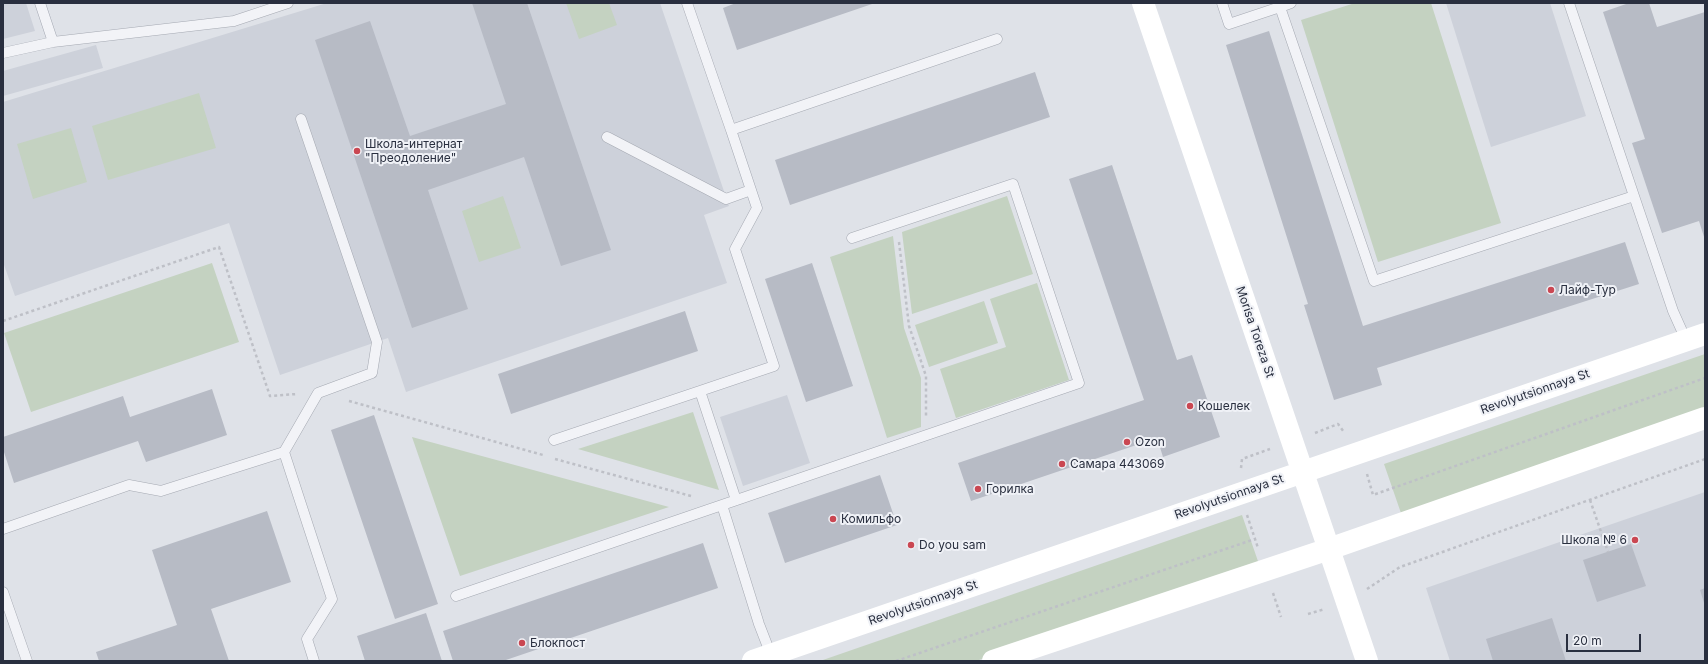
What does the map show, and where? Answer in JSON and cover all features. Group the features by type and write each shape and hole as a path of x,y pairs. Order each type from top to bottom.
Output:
{"main road":[{"name":"Morisa Toreza St","path":"1143,3 1367,661"},
{"name":"Revolyutsionnaya St","path":"762,658 1695,337"},
{"path":"993,661 1329,549 1705,418"}],"lane":[{"path":"40,3 53,42"},
{"path":"3,54 53,42 234,22 288,3"},
{"path":"554,440 774,366 735,249 757,208 687,3"},
{"path":"1222,3 1229,24 1290,3"},
{"path":"1569,3 1673,311 1695,337"},
{"path":"1280,7 1374,281 1634,196"},
{"path":"731,130 997,39"},
{"path":"3,529 128,485 161,491 284,452 318,393 372,373 377,342 301,120"},
{"path":"607,137 726,199 751,190"},
{"path":"456,596 1080,383 1013,184 852,238"},
{"path":"700,391 736,500"},
{"path":"284,452 332,599 306,639 314,661"},
{"path":"722,505 759,624 762,658"},
{"path":"3,592 27,661"}],"path":[{"path":"896,223 909,326 926,376 926,436"},
{"path":"3,321 219,247 270,396 318,393 547,456"},
{"path":"1373,495 1705,378"},
{"path":"554,458 722,505"},
{"path":"1242,459 1240,494 1281,617"},
{"path":"1400,567 1705,459"},
{"path":"1590,500 1608,552"},
{"path":"896,661 1255,539"}],"shaded area":[{"path":"3,3 26,3 35,31 3,39"},
{"name":"Школа-интернат \"Преодоление\"","path":"327,3 660,3 729,206 704,215 727,283 406,392 388,338 280,375 229,223 15,296 3,262 3,102"},
{"path":"1446,3 1550,3 1586,116 1491,147"},
{"path":"96,45 103,68 3,96 3,71"},
{"path":"787,395 810,463 743,486 720,417"},
{"name":"Школа № 6","path":"1705,492 1705,661 1450,661 1426,588"}],"green space":[{"path":"566,3 609,3 617,25 579,39"},
{"path":"1355,3 1431,3 1501,223 1378,262 1301,20"},
{"path":"199,93 216,148 108,180 92,126"},
{"path":"71,128 87,182 33,199 17,144"},
{"path":"503,196 521,248 479,262 462,211"},
{"path":"1007,196 1033,274 912,314 902,232"},
{"path":"893,236 904,328 921,378 921,427 887,438 830,257"},
{"path":"212,263 239,342 31,412 4,333"},
{"path":"1037,283 1069,380 956,418 940,369 1006,347 990,299"},
{"path":"984,301 998,343 929,367 915,325"},
{"path":"1705,354 1705,410 1402,516 1384,464"},
{"path":"693,412 719,490 578,449"},
{"path":"412,437 669,507 460,576"},
{"path":"1242,515 1260,567 976,661 820,661"}],"building":[{"path":"472,3 527,3 611,250 561,266 524,157 428,190 468,309 412,328 315,40 370,21 410,136 506,104"},
{"path":"736,3 875,3 737,50 723,8"},
{"path":"1629,3 1649,3 1657,27 1705,12 1705,240 1699,221 1662,233 1632,143 1645,139 1603,12"},
{"path":"1269,31 1363,326 1625,242 1639,284 1377,368 1382,385 1334,400 1304,305 1308,304 1226,45"},
{"path":"1035,72 1050,117 790,205 775,160"},
{"path":"1112,165 1177,360 1192,355 1220,437 1163,457 1157,438 971,501 958,463 1144,400 1069,179"},
{"path":"812,263 853,386 806,402 765,279"},
{"path":"685,311 698,351 511,414 498,374"},
{"path":"212,389 227,435 146,462 138,441 14,483 3,449 3,437 123,396 130,417"},
{"path":"374,415 438,604 395,619 331,430"},
{"name":"Комильфо","path":"880,475 897,525 785,563 768,513"},
{"path":"267,511 291,582 211,609 229,661 99,661 96,652 177,625 152,550"},
{"path":"703,543 718,588 503,661 453,661 443,631"},
{"path":"1631,544 1646,586 1597,602 1583,560"},
{"path":"1705,588 1705,606 1700,590"},
{"path":"426,613 442,661 365,661 357,636"},
{"path":"1552,618 1566,661 1493,661 1486,639"}],"place":[{"name":"Школа-интернат \"Преодоление\"","path":"357,151"},
{"name":"Лайф-Тур","path":"1551,290"},
{"name":"Кошелек","path":"1190,406"},
{"name":"Ozon","path":"1127,442"},
{"name":"Самара 443069","path":"1062,464"},
{"name":"Горилка","path":"978,489"},
{"name":"Комильфо","path":"833,519"},
{"name":"Школа № 6","path":"1635,540"},
{"name":"Do you sam","path":"911,545"},
{"name":"Блокпост","path":"522,643"}]}
